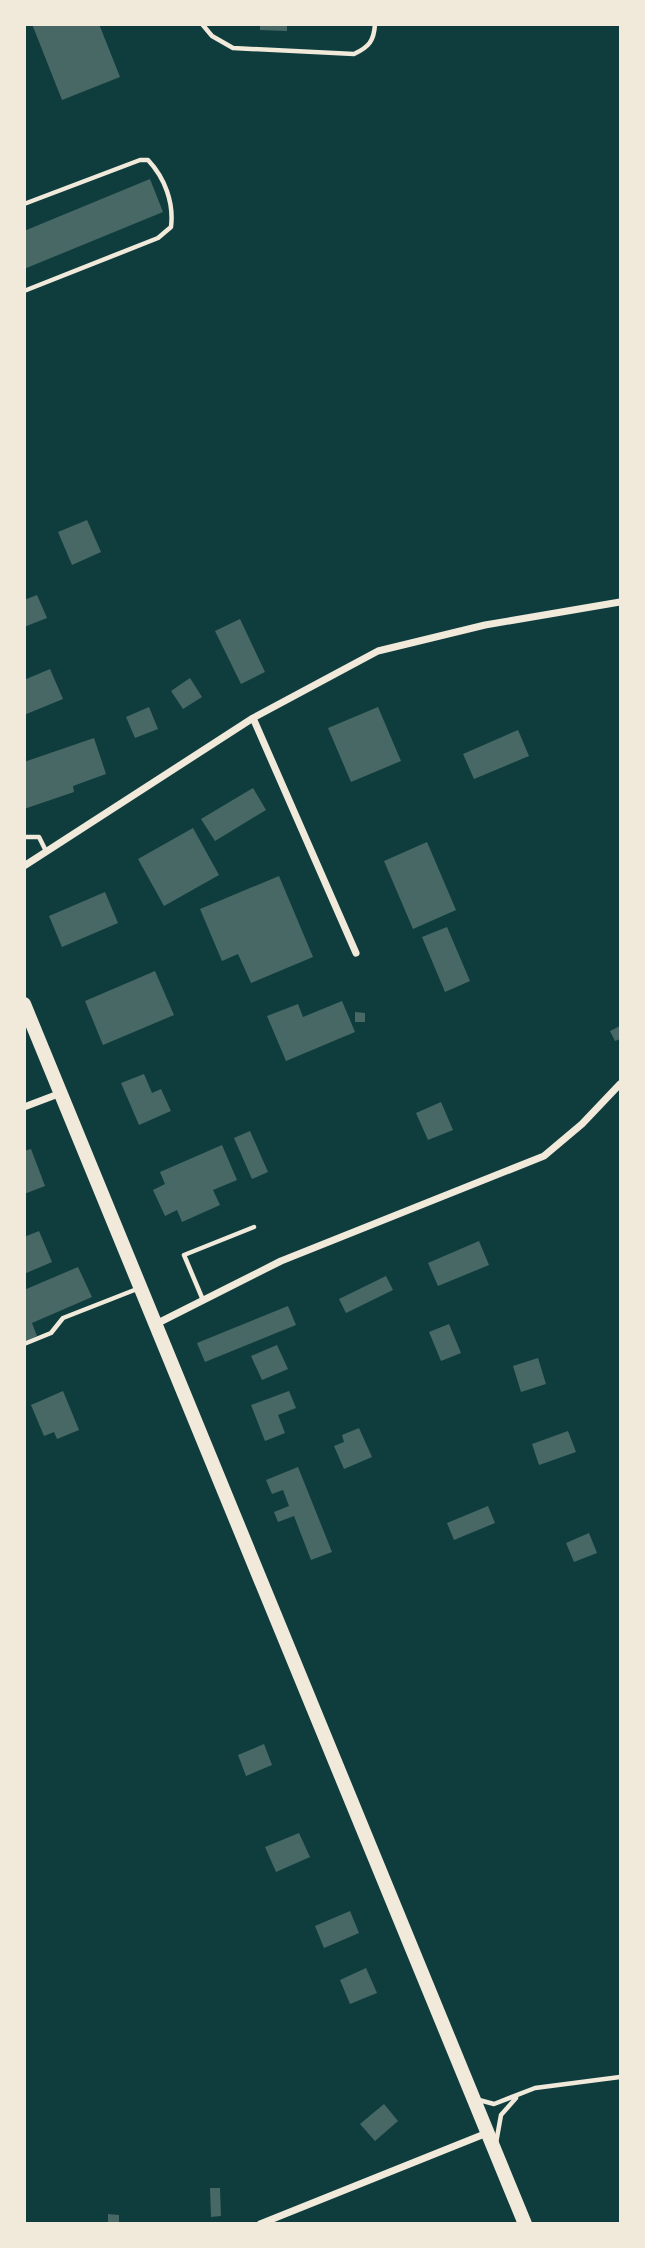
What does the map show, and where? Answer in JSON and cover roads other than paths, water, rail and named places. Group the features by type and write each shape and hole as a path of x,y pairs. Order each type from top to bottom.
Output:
{"main road":[{"path":"24,1004 525,2224"}],"street":[{"path":"24,866 253,718 378,651 485,625 621,603"},
{"path":"253,718 356,953"},
{"path":"156,1324 281,1261 544,1156 582,1124 621,1084"},
{"path":"24,1107 61,1093"},
{"path":"260,2224 488,2132"}],"lane":[{"path":"202,24 212,36 233,48 354,54 366,48 374,39 375,24"},
{"path":"24,204 140,160 148,160 162,178 173,213 171,227 158,238 24,291"},
{"path":"24,837 39,837 46,851"},
{"path":"203,1300 184,1255 254,1227"},
{"path":"24,1344 51,1333 63,1318 141,1287"},
{"path":"472,2095 494,2104 516,2098 535,2088 621,2077"},
{"path":"496,2152 501,2115 516,2098"}]}
